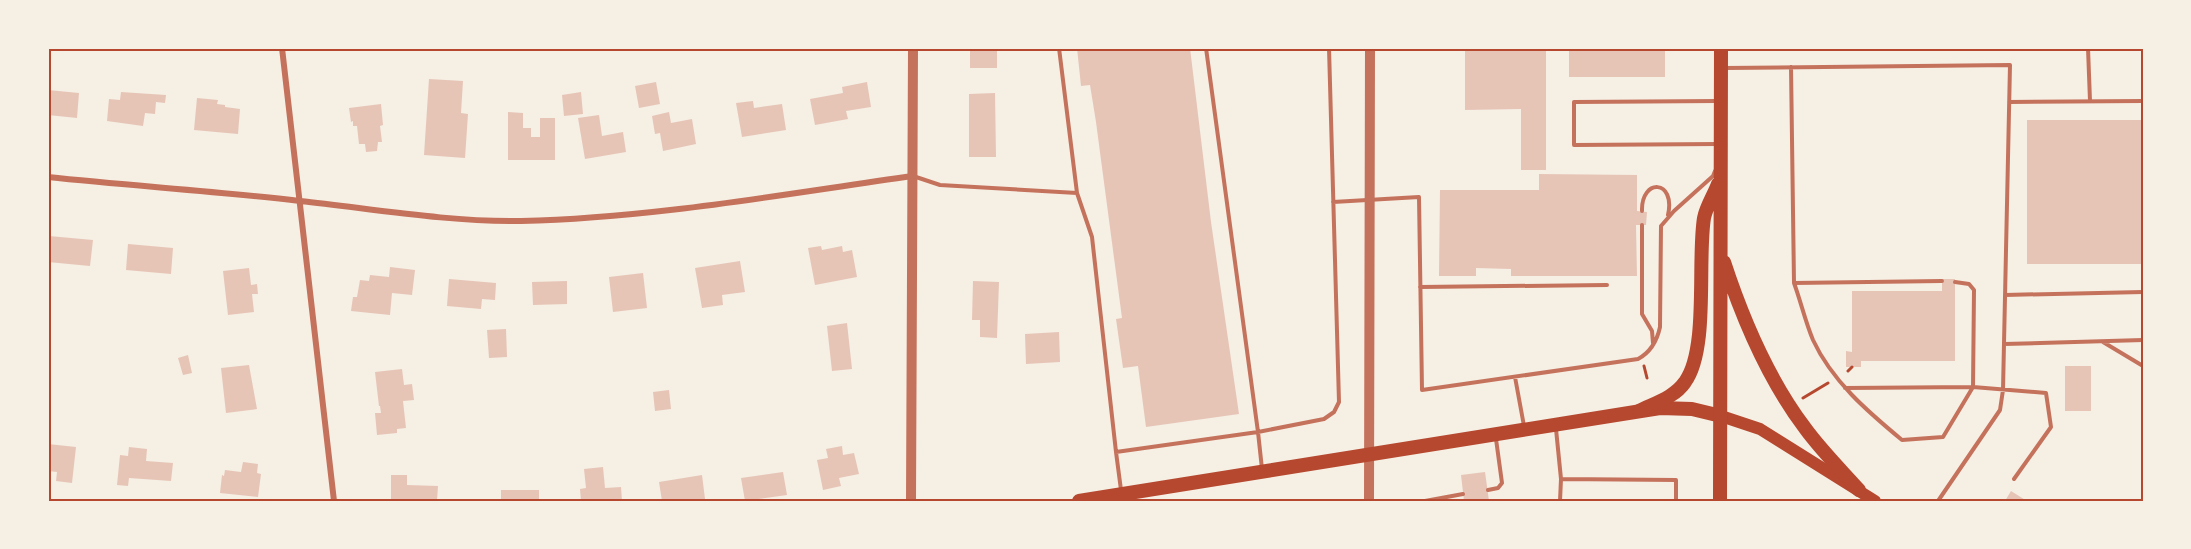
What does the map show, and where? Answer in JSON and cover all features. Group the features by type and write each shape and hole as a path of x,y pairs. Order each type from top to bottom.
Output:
{"main road":[{"path":"1720,501 1721,48"},
{"path":"1639,411 1677,391 1693,367 1698,346 1704,217 1721,177"},
{"path":"1721,251 1744,317 1776,384 1804,427 1859,490"},
{"path":"1079,501 1639,411 1680,408 1720,416 1760,429 1875,501"}],"street":[{"path":"282,48 334,501"},
{"path":"912,501 914,48"},
{"path":"1369,501 1370,48"},
{"path":"48,177 435,216 521,221 639,214 913,176"}],"lane":[{"path":"1059,48 1077,192 1092,237 1122,494"},
{"path":"1206,48 1262,472"},
{"path":"1116,452 1258,432 1324,419 1334,412 1339,402 1329,48"},
{"path":"2088,48 2090,101"},
{"path":"1721,68 2010,65 2003,390 2000,410 1938,501"},
{"path":"1791,67 1794,283 1801,308 1814,341 1827,364 1845,388 1863,408 1902,440 1943,437 1973,387 1974,290 1969,284 1955,282"},
{"path":"1333,202 1419,197 1422,390 1638,359 1652,347 1657,339 1661,322 1661,226 1668,216 1713,176 1721,150 1574,145 1574,102 1721,101"},
{"path":"2009,102 2143,101"},
{"path":"913,176 940,184 1077,192"},
{"path":"1642,212 1645,194 1648,190 1659,188 1668,192 1670,196 1668,216"},
{"path":"1642,225 1642,314 1652,330 1652,347"},
{"path":"1794,283 1942,282"},
{"path":"1420,287 1607,285"},
{"path":"2005,295 2143,292"},
{"path":"2004,344 2143,340"},
{"path":"2102,341 2143,366"},
{"path":"1515,377 1524,430"},
{"path":"1845,388 1973,387 2046,393 2050,427 2014,479"},
{"path":"1555,425 1561,479 1560,501"},
{"path":"1488,490 1498,488 1502,483 1495,434"},
{"path":"1561,479 1676,480 1676,501"},
{"path":"1425,501 1463,494"}],"path":[{"path":"1643,364 1647,378"},
{"path":"1848,371 1852,367"},
{"path":"1799,400 1831,381"}],"building":[{"path":"970,48 997,48 997,68 970,68"},
{"path":"1077,48 1190,48 1211,222 1239,414 1146,427 1138,366 1123,368 1116,319 1122,318 1096,122 1090,85 1081,86"},
{"path":"1465,48 1546,48 1546,170 1521,170 1521,109 1465,110"},
{"path":"1569,48 1665,48 1665,77 1569,77"},
{"path":"429,79 463,81 461,113 468,114 465,158 424,155"},
{"path":"656,82 660,104 639,108 635,86"},
{"path":"867,82 871,107 846,111 848,119 815,125 810,99 843,93 842,87"},
{"path":"48,90 79,93 77,118 48,115"},
{"path":"121,92 166,95 165,103 156,102 155,114 145,113 143,126 107,121 109,99 120,100"},
{"path":"581,92 583,114 564,116 562,95"},
{"path":"995,93 996,157 969,157 969,94"},
{"path":"197,98 218,100 217,104 240,109 238,134 194,130"},
{"path":"753,101 754,108 782,104 786,130 742,137 736,103"},
{"path":"381,104 382,142 378,142 377,151 366,152 365,144 359,144 357,126 353,126 353,121 351,122 349,108"},
{"path":"508,112 523,113 523,128 531,128 531,137 540,137 540,118 555,118 555,160 508,160"},
{"path":"669,112 671,123 692,119 696,144 663,151 660,133 655,134 652,116"},
{"path":"599,115 602,136 623,132 626,152 585,159 578,118"},
{"path":"2027,120 2143,120 2143,264 2027,264"},
{"path":"1539,174 1637,175 1637,211 1647,212 1646,225 1636,225 1637,276 1511,276 1511,269 1476,268 1476,276 1439,276 1440,190 1539,190"},
{"path":"49,236 93,240 90,266 48,262"},
{"path":"128,244 173,248 171,274 126,270"},
{"path":"821,246 822,250 842,246 843,252 852,250 857,277 815,285 808,248"},
{"path":"740,261 745,292 722,295 723,305 702,308 695,268"},
{"path":"390,267 415,270 412,295 392,293 390,315 351,311 353,297 357,297 360,280 369,281 370,275 389,277"},
{"path":"249,268 251,285 257,284 258,294 252,294 254,312 228,315 223,271"},
{"path":"643,273 647,308 613,312 609,277"},
{"path":"449,279 496,283 495,300 482,299 481,309 447,306"},
{"path":"1942,279 1955,279 1955,361 1861,361 1861,367 1846,367 1846,351 1852,352 1852,291 1942,291"},
{"path":"567,281 567,304 533,305 532,282"},
{"path":"973,281 999,282 997,338 980,337 980,320 972,320"},
{"path":"847,323 852,369 832,371 827,326"},
{"path":"506,329 507,357 489,358 487,330"},
{"path":"1059,332 1060,362 1026,364 1025,334"},
{"path":"188,355 192,373 183,375 178,358"},
{"path":"249,365 257,409 226,413 221,368"},
{"path":"2065,366 2091,366 2091,411 2065,411"},
{"path":"402,369 404,385 412,384 414,400 403,401 406,428 397,429 397,433 377,435 375,413 381,413 375,372"},
{"path":"669,390 671,409 655,411 653,392"},
{"path":"48,444 76,447 72,483 56,481 57,472 48,471"},
{"path":"842,446 843,455 854,453 859,474 839,478 841,486 823,490 817,460 828,458 826,449"},
{"path":"129,447 147,449 146,461 173,463 171,481 129,478 128,486 117,485 120,455 128,456"},
{"path":"243,462 258,464 257,473 261,474 258,497 220,493 222,475 224,476 225,470 241,472"},
{"path":"603,467 605,488 621,487 622,501 581,501 580,489 586,488 584,469"},
{"path":"783,472 787,495 745,501 741,478"},
{"path":"1485,472 1489,501 1464,501 1461,475"},
{"path":"391,475 407,475 407,485 438,486 437,501 391,501"},
{"path":"702,475 705,499 662,501 659,482"},
{"path":"501,490 539,490 539,501 501,501"},
{"path":"2011,491 2027,501 2005,501"}]}
